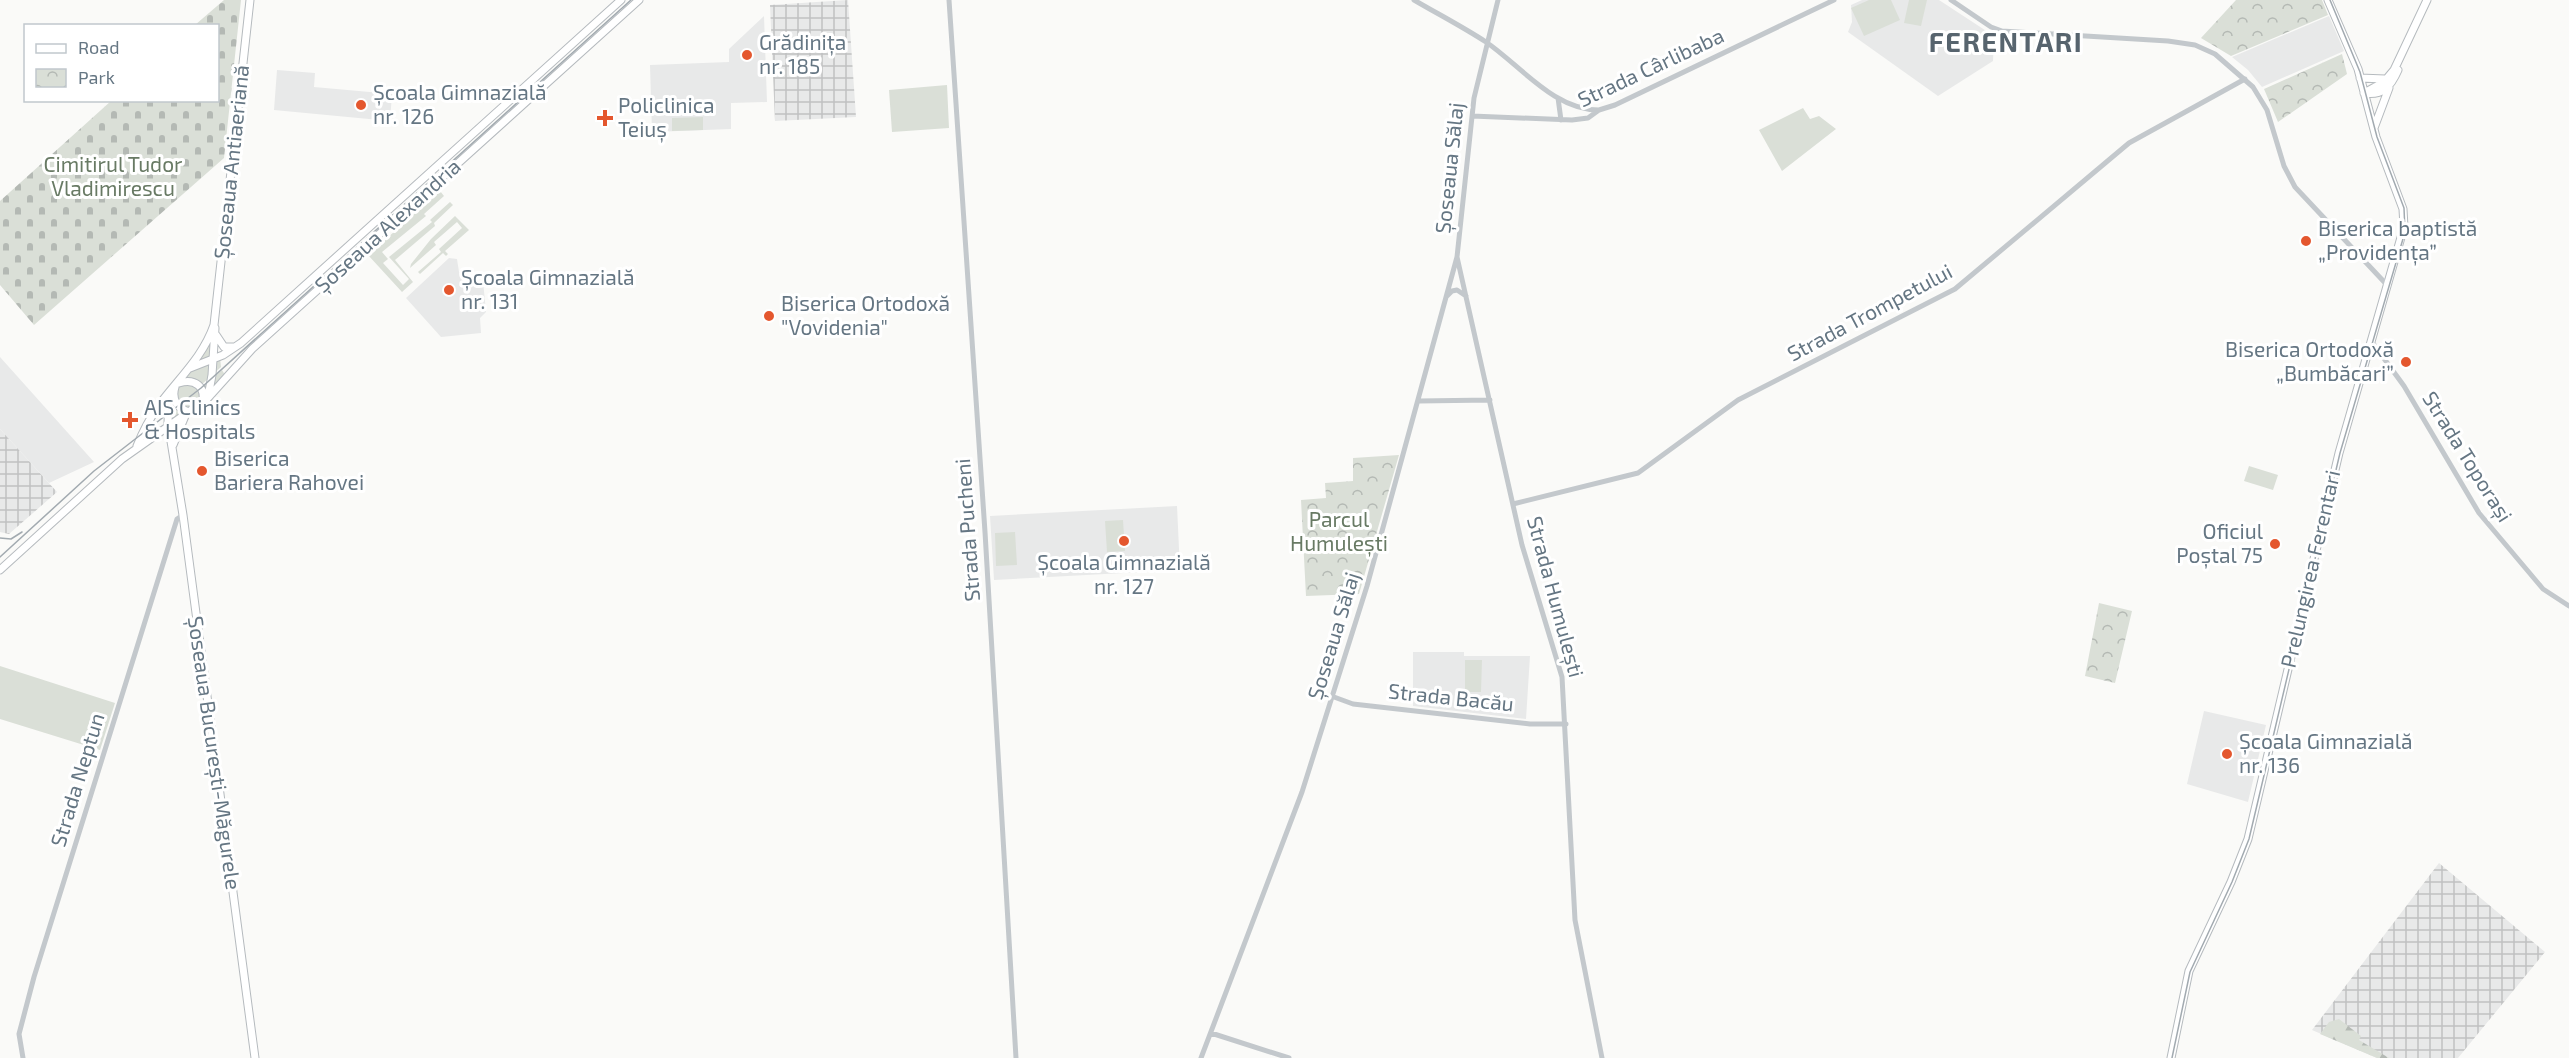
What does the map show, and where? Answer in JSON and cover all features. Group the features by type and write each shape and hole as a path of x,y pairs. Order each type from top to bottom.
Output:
{"main road":[{"name":"Șoseaua Antiaeriană","path":"190,368 208,341 214,325 250,0"},
{"name":"Șoseaua Alexandria","path":"136,447 149,421 190,368 214,359 236,346 621,0"},
{"name":"Șoseaua Alexandria","path":"2,567 136,447 188,414 204,401 252,349 639,0"},
{"name":"Prelungirea Ferentari","path":"2171,1058 2187,977 2231,882 2248,839 2336,462 2404,231 2404,219 2373,128 2360,78 2328,0"},
{"path":"2373,128 2390,81 2427,0"},
{"path":"2360,78 2390,81"},
{"path":"2364,93 2390,81"},
{"name":"Șoseaua Antiaeriană","path":"204,401 214,359 216,335 214,325"},
{"path":"216,335 224,347 236,346"},
{"path":"152,437 165,439 172,447 188,414 175,402 173,394 177,385 192,381 200,386 204,401"},
{"name":"Șoseaua București-Măgurele","path":"169,394 169,426 183,515 255,1058"}],"street":[{"name":"Strada Pucheni","path":"949,0 985,532 1016,1058"},
{"path":"1414,0 1487,43 1558,98 1583,109 1599,110"},
{"name":"Șoseaua Sălaj","path":"1201,1058 1291,823 1334,697 1419,401 1457,257 1472,116 1498,0"},
{"name":"Strada Cârlibaba","path":"1472,116 1561,120 1588,118 1599,110 1615,105 1834,0"},
{"path":"1951,0 1996,29 2022,33 2185,43 2215,54 2245,79 2265,105 2284,166 2295,187 2388,286"},
{"name":"Strada Trompetului","path":"1513,504 1642,471 1738,400 1955,290 2128,143 2245,79"},
{"path":"1558,98 1561,120"},
{"name":"Strada Humulești","path":"1457,257 1522,545 1561,672 1566,724 1573,909 1602,1058"},
{"path":"1446,297 1454,290 1460,291 1466,297"},
{"name":"Strada Toporași","path":"2372,342 2404,386 2479,513 2543,589 2569,606"},
{"path":"1419,401 1490,400"},
{"name":"Strada Neptun","path":"23,1058 19,1034 33,977 177,519 183,515"},
{"name":"Strada Bacău","path":"1334,697 1353,704 1530,724 1566,724"},
{"path":"1211,1033 1289,1058"}],"shaded area":[{"path":"848,0 856,117 775,121 770,5"},
{"path":"1862,0 1939,0 1994,36 1993,61 1938,96 1848,32 1852,22 1851,5"},
{"path":"764,16 767,102 731,103 731,129 652,132 650,65 729,62 729,49"},
{"path":"2329,16 2344,51 2262,87 2248,70 2232,57"},
{"path":"277,70 315,73 314,87 392,94 390,121 274,110"},
{"name":"Școala Gimnazială nr. 131","path":"449,258 457,259 459,272 466,272 475,282 483,281 486,312 480,318 481,333 441,337 406,298"},
{"path":"0,357 94,462 49,483 0,429"},
{"path":"0,429 57,492 9,534 0,532"},
{"path":"1177,506 1180,570 994,580 990,516"},
{"path":"1413,652 1464,652 1464,656 1530,656 1526,719 1413,706"},
{"name":"Școala Gimnazială nr. 136","path":"2204,711 2266,725 2248,802 2187,784"},
{"path":"2439,863 2545,952 2458,1058 2377,1058 2312,1030"}],"green space":[{"name":"Cimitirul Tudor Vladimirescu","path":"224,0 241,0 224,158 34,325 0,285 0,201 110,102 219,102 219,24 196,24"},
{"path":"1869,0 1891,0 1900,20 1864,36 1851,8"},
{"path":"1909,0 1927,0 1921,26 1904,23"},
{"path":"2236,0 2322,0 2328,15 2231,56 2201,38"},
{"path":"2342,54 2347,74 2278,122 2264,89"},
{"path":"947,85 949,128 892,132 889,90"},
{"path":"1803,108 1810,119 1819,116 1836,129 1782,171 1759,130"},
{"path":"703,117 703,130 672,131 672,118"},
{"path":"440,191 444,196 424,214 426,216 382,252 388,259 383,263 403,285 409,279 389,257 432,222 430,220 450,202 453,205 434,223 435,226 395,260 413,282 402,292 368,255"},
{"path":"455,216 469,230 445,251 448,254 446,256 443,253 420,274 418,272 441,252 439,249 462,228 457,222 410,268 431,239"},
{"path":"212,332 214,359 220,357 221,367 200,386 202,388 222,370 227,378 169,426 168,414 178,407 177,405 168,412 168,400"},
{"name":"Parcul Humulești","path":"1399,455 1359,594 1306,596 1301,500 1326,498 1325,483 1353,481 1353,458"},
{"path":"2249,466 2278,475 2273,490 2244,481"},
{"path":"1123,520 1125,551 1107,552 1105,521"},
{"path":"1015,532 1017,565 996,566 995,533"},
{"path":"2099,603 2132,611 2115,683 2085,676"},
{"path":"1465,660 1482,660 1481,692 1465,692"},
{"path":"0,666 115,703 100,750 0,719"},
{"path":"2339,1019 2361,1036 2359,1040 2389,1058 2377,1058 2320,1034 2329,1022"}],"tram line":[{"path":"0,557 94,471 201,388 631,0"},
{"path":"2172,1058 2190,972 2232,882 2249,839 2340,453 2405,232 2404,208 2377,137 2360,72 2330,0"},
{"path":"0,538 11,539 22,532"}],"place":[{"name":"Grădinița nr. 185","path":"747,55"},
{"name":"Școala Gimnazială nr. 126","path":"361,105"},
{"name":"Policlinica Teiuș","path":"605,118"},
{"name":"Biserica baptistă „Providența”","path":"2306,241"},
{"name":"Școala Gimnazială nr. 131","path":"449,290"},
{"name":"Biserica Ortodoxă \"Vovidenia\"","path":"769,316"},
{"name":"Biserica Ortodoxă „Bumbăcari”","path":"2406,362"},
{"name":"AIS Clinics & Hospitals","path":"130,420"},
{"name":"Biserica Bariera Rahovei","path":"202,471"},
{"name":"Școala Gimnazială nr. 127","path":"1124,541"},
{"name":"Oficiul Poștal 75","path":"2275,544"},
{"name":"Școala Gimnazială nr. 136","path":"2227,754"}],"district":[{"name":"FERENTARI","path":"2006,43"}]}
